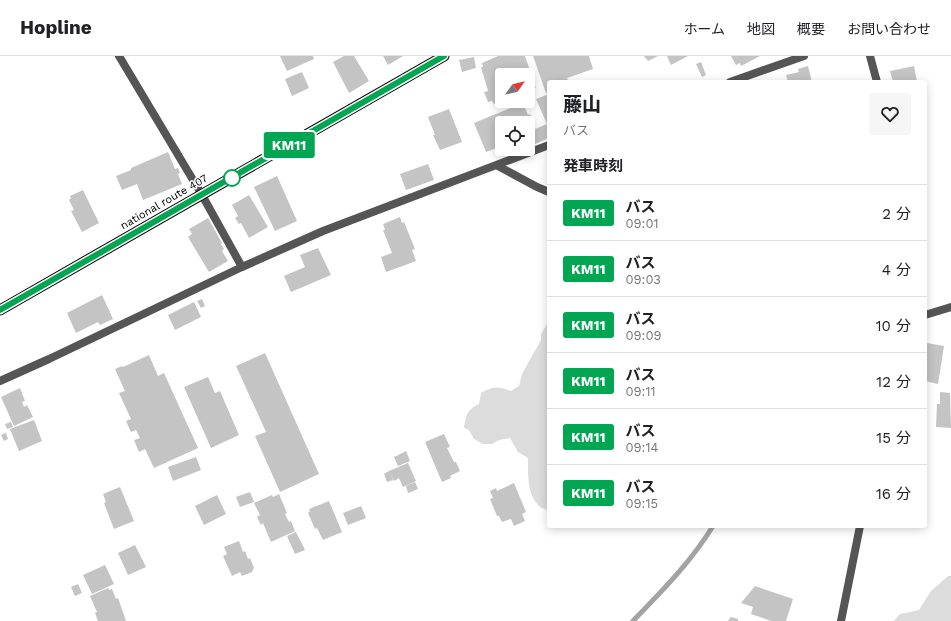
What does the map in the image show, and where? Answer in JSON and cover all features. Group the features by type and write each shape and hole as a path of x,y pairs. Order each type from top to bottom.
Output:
{"highway":[{"name":"national route 407","path":"0,310 444,56"}],"street":[{"path":"118,56 202,195 242,267"},
{"path":"736,80 804,56"},
{"path":"870,56 876,80"},
{"path":"0,381 242,267 323,232 498,166 547,146"},
{"path":"498,166 547,191"},
{"path":"927,314 951,307"},
{"path":"841,621 860,528"}],"shaded area":[{"path":"547,324 547,510 539,506 531,494 528,458 518,452 510,438 499,440 492,444 483,444 474,439 469,430 464,428 468,413 472,408 479,404 481,393 489,389 496,388 503,388 511,391 519,386 522,374 541,340 541,334"},
{"path":"948,576 951,576 951,621 894,621 900,614 919,610 931,591"}],"building":[{"path":"280,56 313,56 314,59 287,71"},
{"path":"344,56 354,56 369,81 349,93 333,62"},
{"path":"383,56 403,56 388,65"},
{"path":"498,56 525,56 529,68 495,68 494,104 492,101 488,102 484,92 488,91 481,67 483,67 482,63"},
{"path":"533,56 589,56 593,69 567,78 568,80 547,80 546,93"},
{"path":"644,56 658,56 648,61"},
{"path":"667,56 688,56 671,65"},
{"path":"731,56 760,56 741,66 740,63 736,65"},
{"path":"474,57 476,68 462,72 459,60"},
{"path":"701,62 706,75 702,77 696,64"},
{"path":"808,66 812,80 787,80 786,75 799,72 798,69"},
{"path":"914,66 917,80 892,80 890,71"},
{"path":"302,72 309,88 292,96 285,79"},
{"path":"547,95 547,124 536,99"},
{"path":"511,108 525,108 528,115 530,114 531,116 495,116 495,149 486,152 474,123"},
{"path":"449,109 462,142 440,150 433,135 435,135 428,117"},
{"path":"547,124 547,139 535,144 535,129"},
{"path":"168,152 175,169 178,168 180,173 178,174 182,184 143,200 137,184 122,190 116,176"},
{"path":"428,164 434,180 406,190 400,174"},
{"path":"277,176 297,221 275,231 254,187"},
{"path":"83,190 99,223 82,232 71,211 74,210 69,200 71,198 70,196"},
{"path":"249,195 268,227 249,238 241,223 239,224 235,218 238,216 232,205"},
{"path":"400,217 402,223 404,222 415,249 412,250 416,261 386,272 381,257 392,253 383,230 385,230 383,224"},
{"path":"208,218 222,243 221,244 224,249 222,251 228,261 209,272 188,237 192,234 189,229"},
{"path":"318,248 331,275 291,292 284,276 305,267 300,255"},
{"path":"102,295 113,319 100,325 98,322 76,333 67,313"},
{"path":"202,299 205,306 201,308 197,301"},
{"path":"194,302 201,317 175,330 168,315"},
{"path":"927,343 944,346 938,384 927,381"},
{"path":"265,353 319,474 280,492 255,436 266,432 236,366"},
{"path":"149,355 158,376 164,373 198,448 154,468 145,449 139,452 134,440 140,438 136,430 131,432 126,421 131,419 119,393 125,391 115,369"},
{"path":"208,377 215,393 220,391 239,435 211,448 184,387"},
{"path":"20,388 25,401 22,402 24,407 27,405 33,417 14,426 1,397"},
{"path":"940,392 950,393 951,428 936,427 937,404 940,404"},
{"path":"34,420 42,441 19,451 10,429"},
{"path":"11,422 13,427 7,429 5,424"},
{"path":"6,433 8,439 4,441 1,435"},
{"path":"444,434 450,447 447,448 460,471 450,476 451,478 442,482 425,442"},
{"path":"406,451 410,461 398,466 394,457"},
{"path":"196,457 201,470 173,481 168,467"},
{"path":"408,463 416,481 403,487 399,478 394,481 389,471"},
{"path":"389,471 393,480 387,482 384,474"},
{"path":"415,482 418,489 408,493 406,486"},
{"path":"514,483 526,512 522,514 525,521 514,526 511,519 502,522 499,516 497,516 490,499 493,498 490,491 496,488 497,491"},
{"path":"120,487 134,521 114,529 104,503 106,502 103,494"},
{"path":"250,492 254,502 240,507 236,497"},
{"path":"279,494 287,513 285,514 289,522 291,521 295,531 271,542 263,523 261,525 257,517 260,515 254,503 272,495 273,497"},
{"path":"217,495 226,514 204,525 195,506"},
{"path":"329,501 342,532 323,540 317,528 315,529 308,513 310,511 309,509"},
{"path":"361,506 366,518 348,525 343,513"},
{"path":"296,532 305,550 295,554 287,536"},
{"path":"239,541 243,552 245,551 248,559 250,558 254,568 252,572 242,576 240,572 232,576 223,556 227,554 224,547"},
{"path":"135,545 146,567 128,575 118,553"},
{"path":"105,565 114,584 92,594 83,575"},
{"path":"78,584 82,593 75,596 71,587"},
{"path":"755,586 793,599 786,621 771,621 751,614 753,607 741,603"},
{"path":"108,588 109,590 112,589 116,599 118,598 126,621 98,621 95,613 97,612 90,596"},
{"path":"731,617 738,619 738,621 728,621"}],"waterway":[{"path":"633,621 686,564 712,528"}],"bus line":[{"name":"KM11","path":"0,310 444,56"}]}
